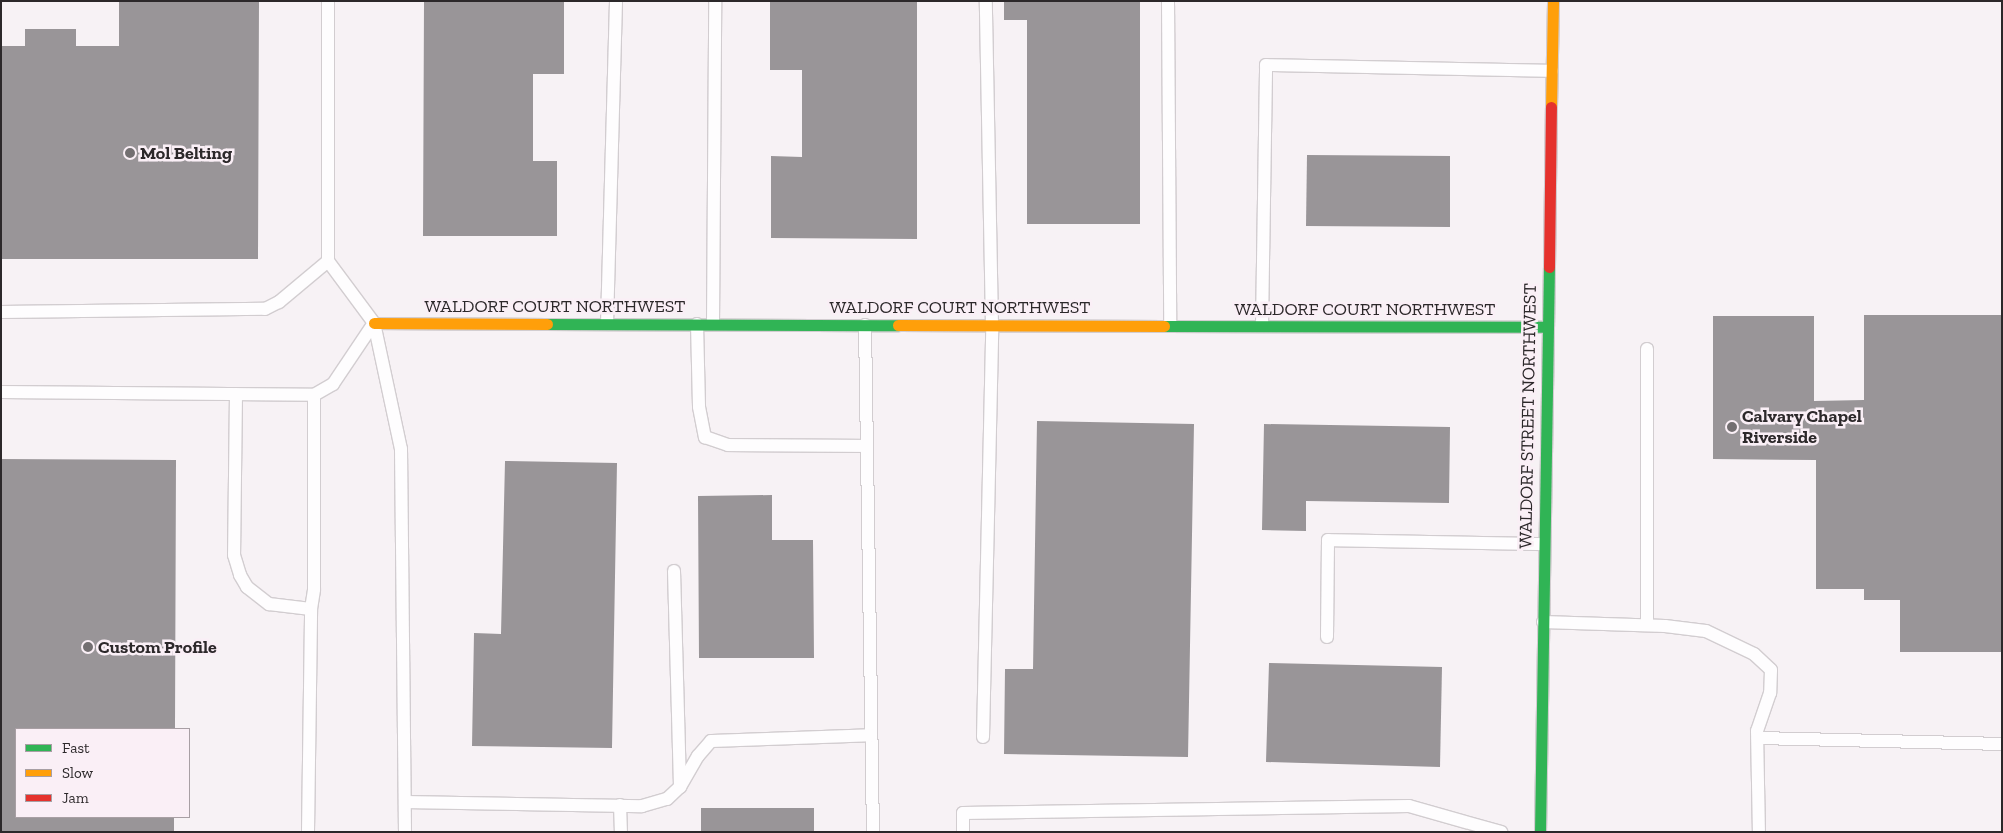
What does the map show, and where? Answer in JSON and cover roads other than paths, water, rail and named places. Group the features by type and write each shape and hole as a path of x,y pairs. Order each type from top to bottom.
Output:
{"street":[{"name":"WALDORF STREET NORTHWEST","path":"1540,832 1546,327 1553,1"},
{"name":"WALDORF COURT NORTHWEST","path":"374,323 1546,327"}],"lane":[{"path":"328,1 328,261 374,323 401,449 405,832"},
{"path":"607,324 616,1"},
{"path":"713,324 715,1"},
{"path":"983,737 992,325 986,1"},
{"path":"1168,1 1170,325"},
{"path":"1262,326 1266,65 1552,70"},
{"path":"1,312 264,309 280,302 328,261"},
{"path":"1,392 314,395 333,384 374,323"},
{"path":"697,324 699,407 705,437 728,445 867,446"},
{"path":"865,324 873,832"},
{"path":"1647,349 1647,625"},
{"path":"236,394 234,555 240,575 248,587 269,604 311,608"},
{"path":"308,832 311,608 314,589 314,395"},
{"path":"1327,637 1328,540 1544,544"},
{"path":"674,571 680,787"},
{"path":"1543,622 1647,625 1706,631 1754,654 1771,670 1770,694 1758,738 1759,832"},
{"path":"405,802 620,806 658,804 680,787 698,756 711,741 871,735"},
{"path":"1758,738 2002,744"},
{"path":"620,806 620,832"},
{"path":"963,832 963,813 1409,806 1501,832"}],"place":[{"name":"Mol Belting","path":"130,153"},
{"name":"Calvary Chapel Riverside","path":"1732,427"},
{"name":"Custom Profile","path":"88,647"}]}
